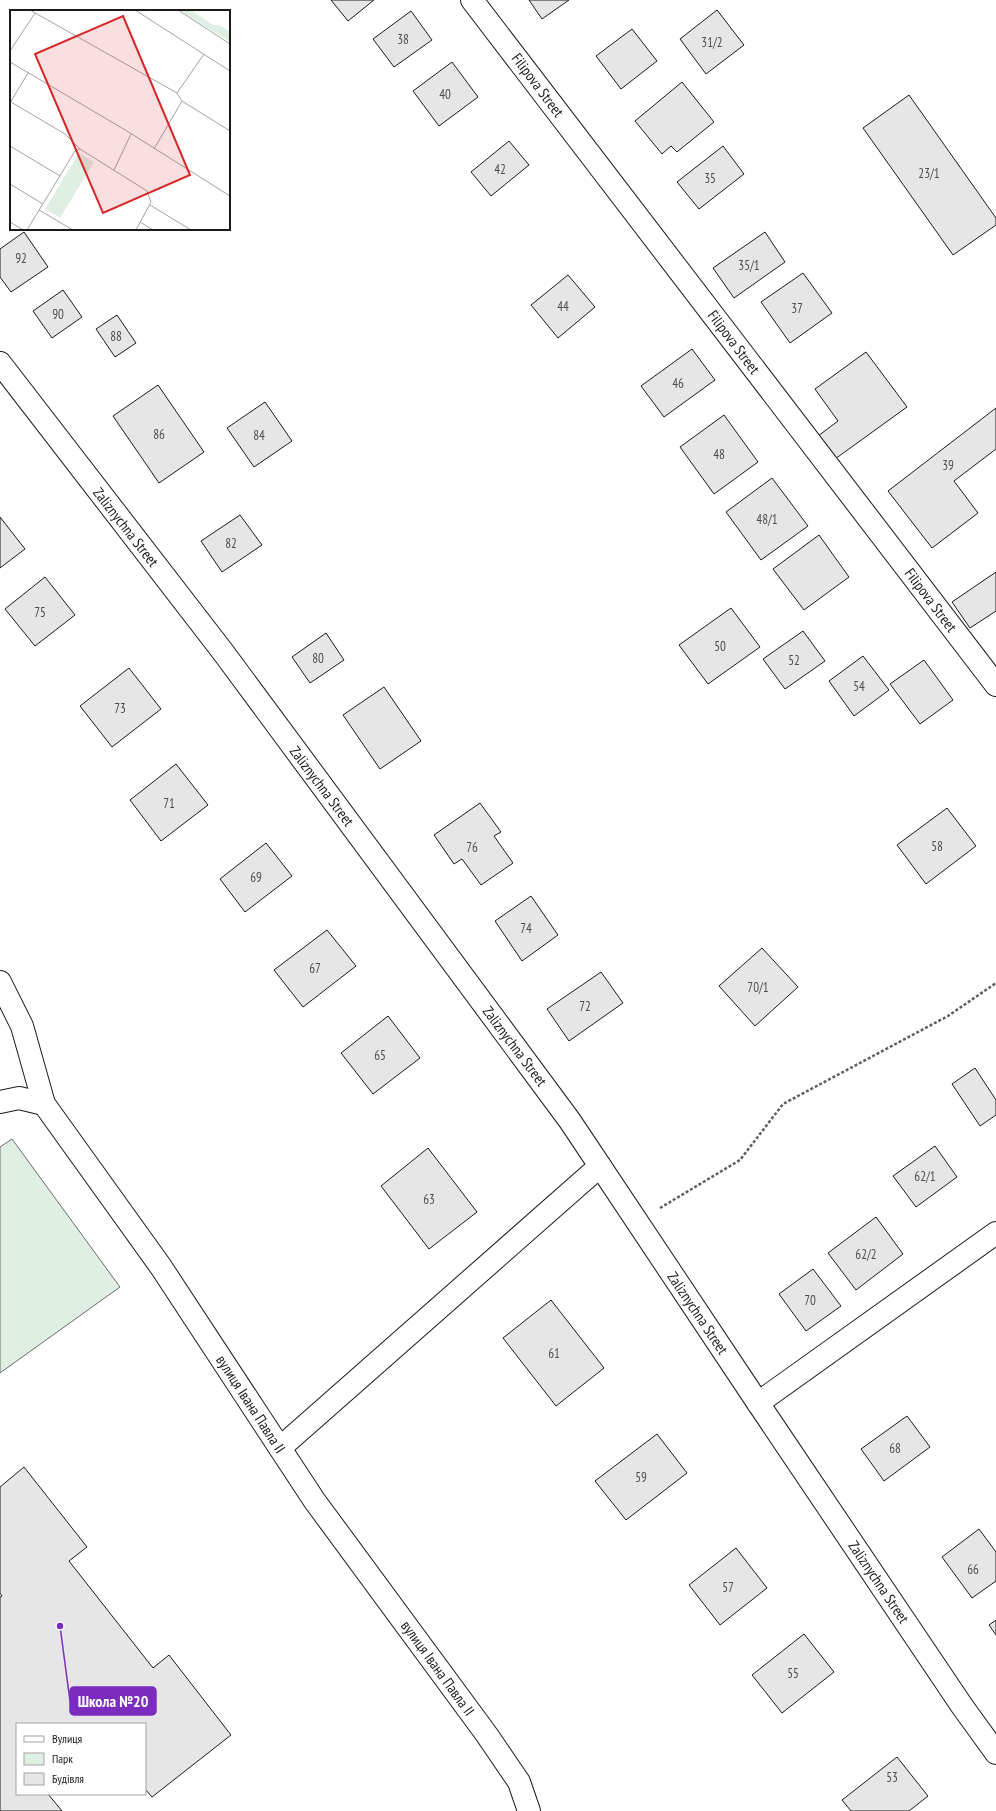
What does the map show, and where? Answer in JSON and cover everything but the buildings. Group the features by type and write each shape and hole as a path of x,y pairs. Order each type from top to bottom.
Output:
{"street":[{"name":"Filipova Street","path":"472,0 996,685"},
{"name":"Zaliznychna Street","path":"0,363 228,658 570,1121 962,1706 996,1752"},
{"name":"вулиця Івана Павла II","path":"0,982 22,1026 44,1104 161,1267 314,1500 487,1735 519,1782 529,1811"},
{"path":"0,1102 19,1098 44,1104"},
{"path":"280,1448 600,1166"},
{"path":"758,1403 996,1233"}],"path":[{"path":"637,1222 740,1160 783,1104 948,1016 996,983"}],"green space":[{"path":"12,1139 120,1287 0,1373 0,1147"}],"place":[{"name":"Школа №20","path":"60,1626"}]}
